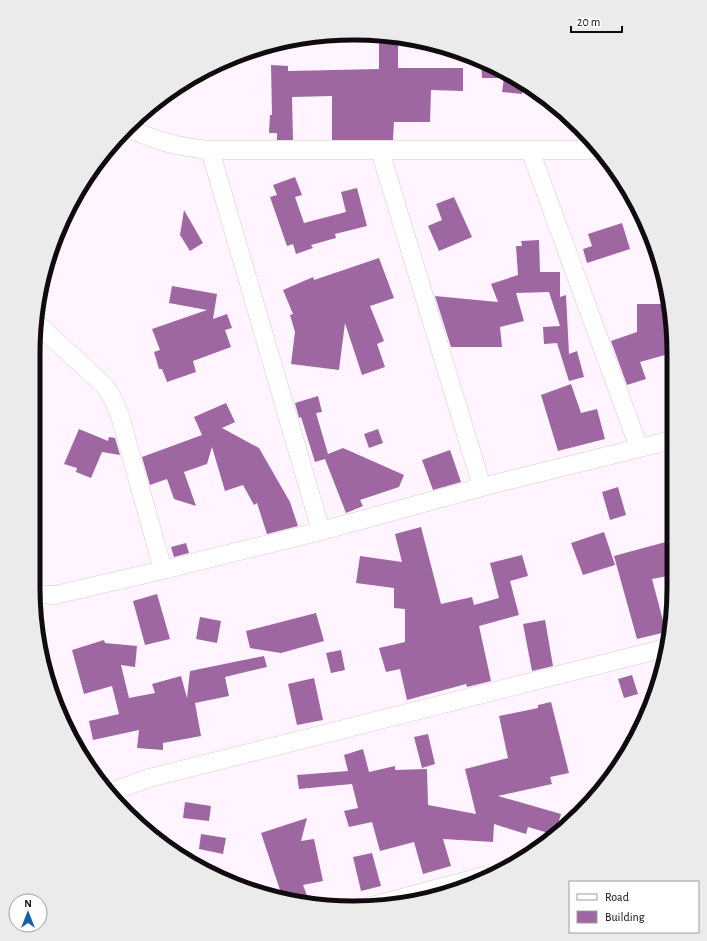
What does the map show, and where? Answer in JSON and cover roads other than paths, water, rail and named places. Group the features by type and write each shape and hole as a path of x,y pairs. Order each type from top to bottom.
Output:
{"street":[{"path":"134,130 154,140 178,147 210,150 591,150"},
{"path":"210,150 321,531"},
{"path":"530,150 639,448"},
{"path":"380,151 482,487"},
{"path":"42,327 105,386 113,399 120,416 163,570"},
{"path":"40,594 55,595 163,570 321,531 482,487 667,441"},
{"path":"116,791 149,778 661,649"},
{"path":"410,896 454,884"}]}
